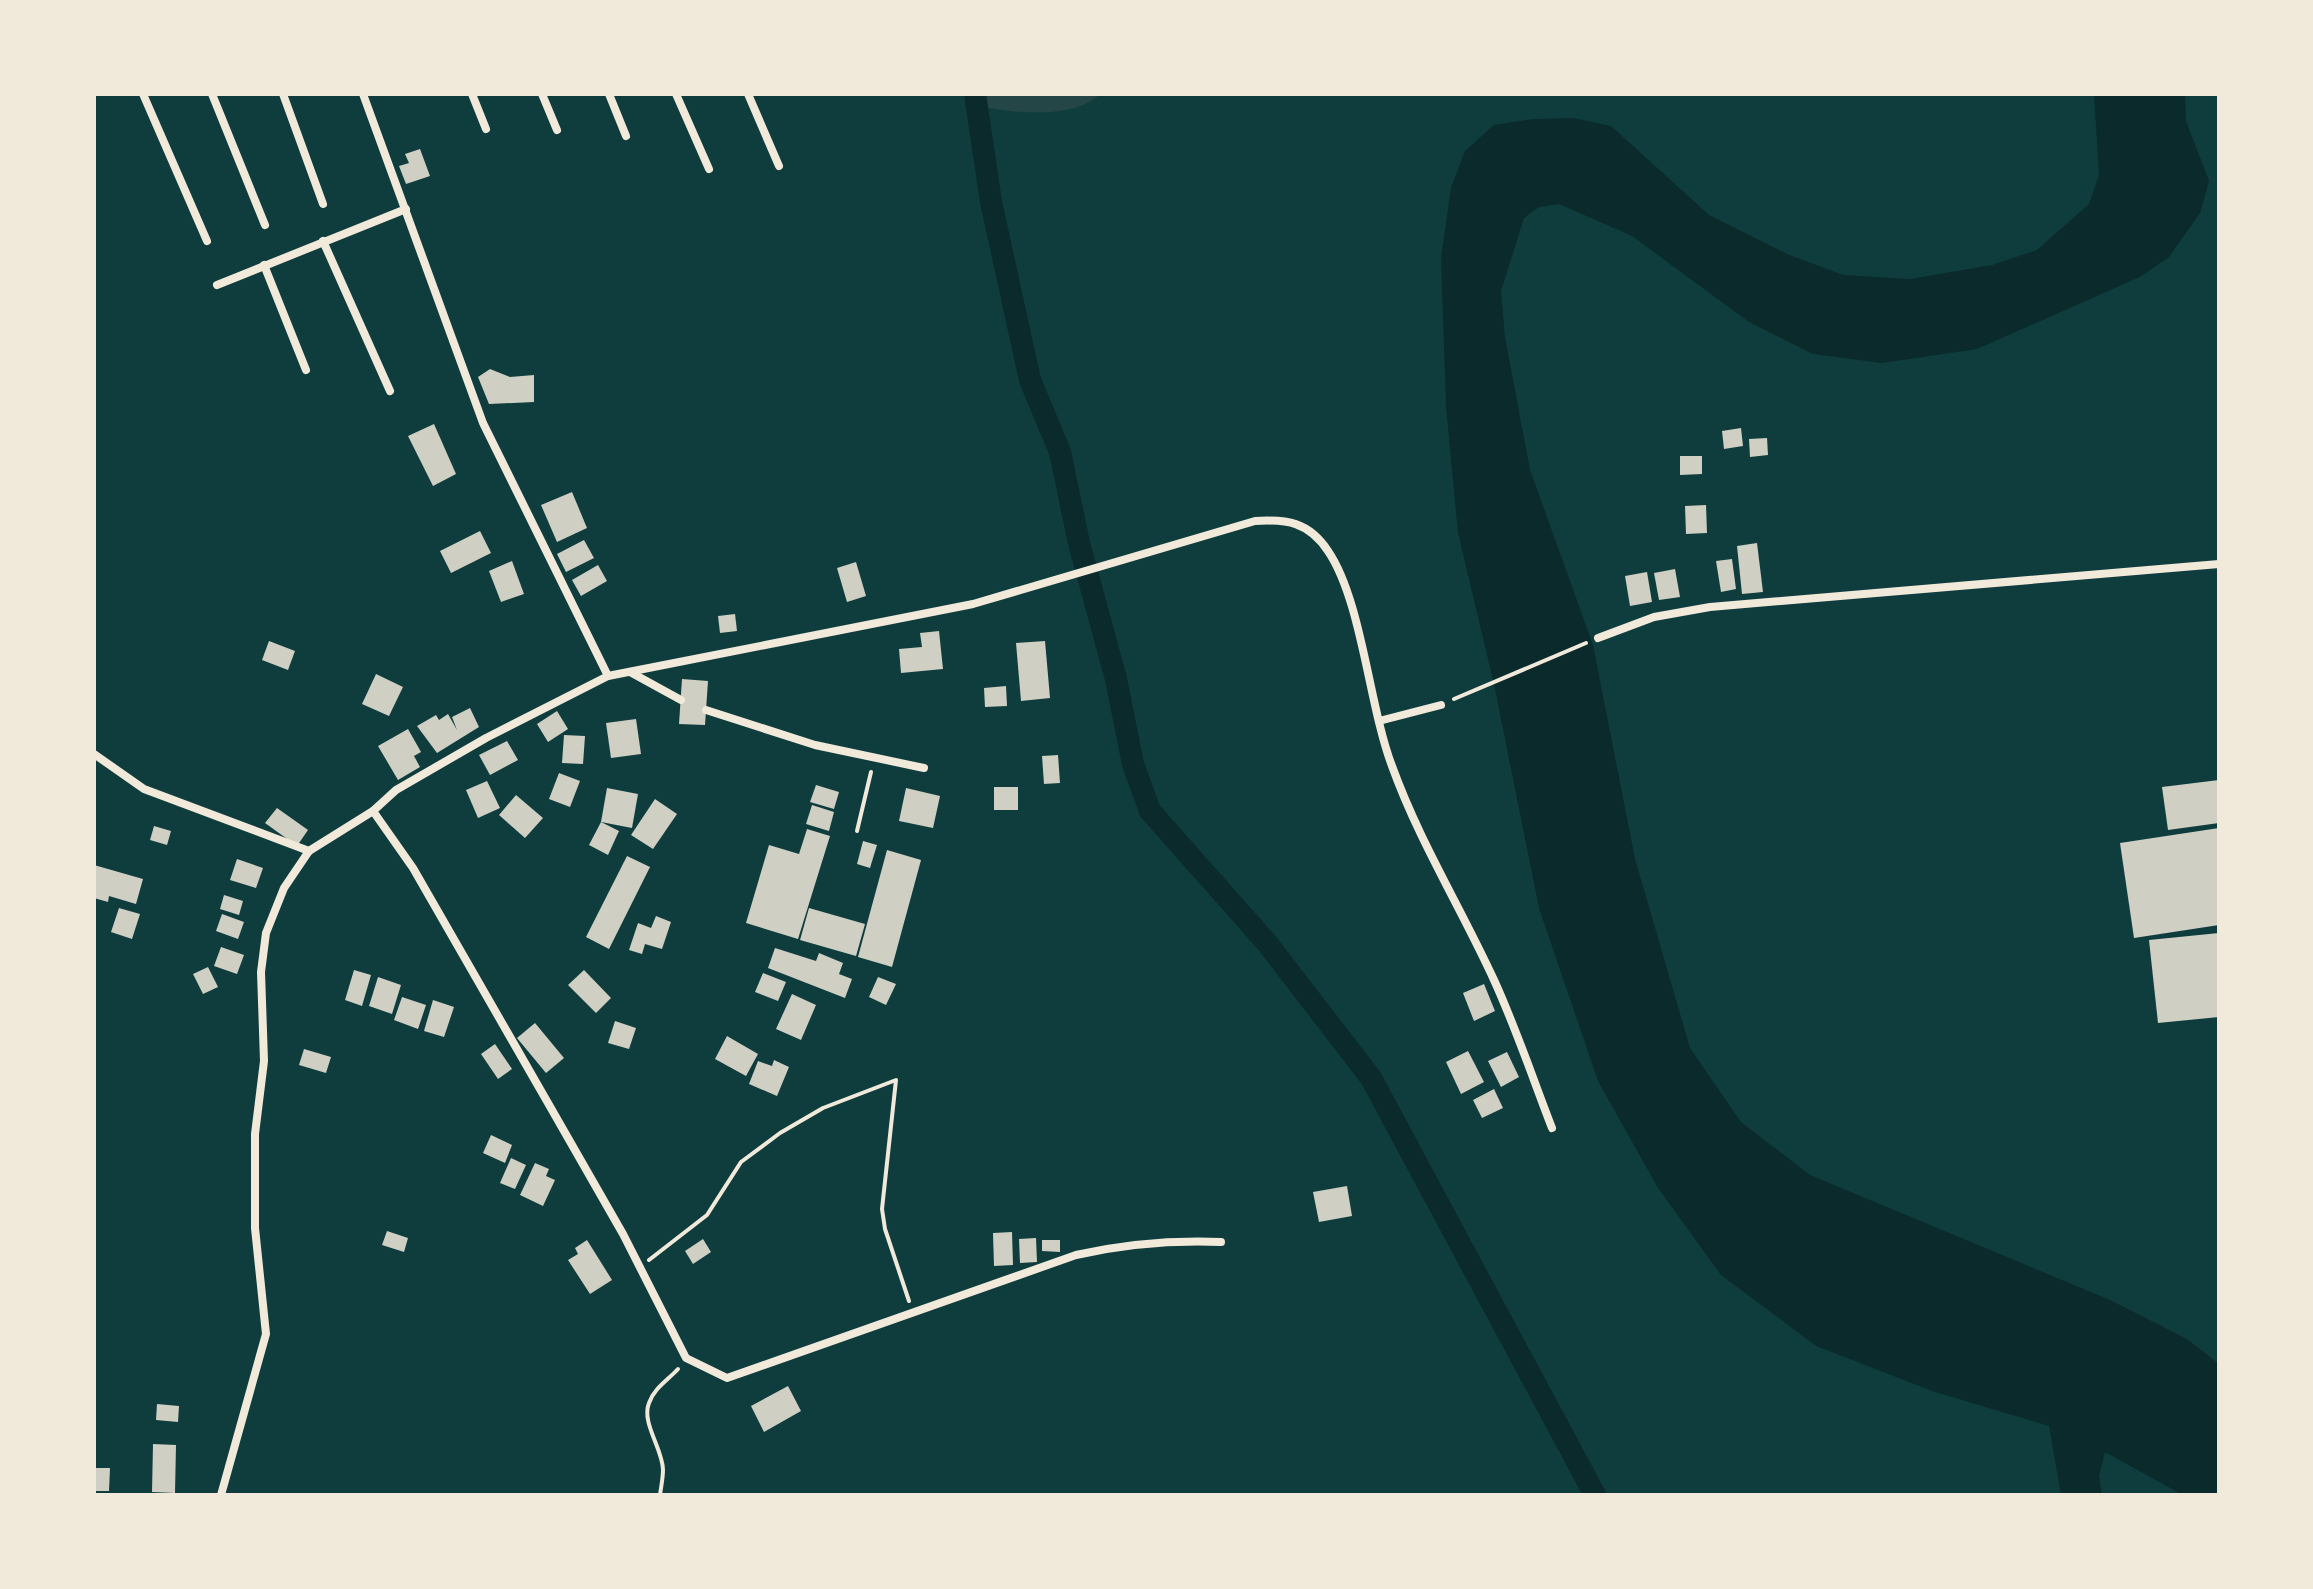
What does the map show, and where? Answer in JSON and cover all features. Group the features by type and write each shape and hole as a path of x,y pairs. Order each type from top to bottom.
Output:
{"street":[{"path":"143,94 207,241"},
{"path":"212,94 265,225"},
{"path":"283,94 323,204"},
{"path":"363,94 483,423 608,676"},
{"path":"472,94 486,129"},
{"path":"542,94 557,130"},
{"path":"609,94 626,136"},
{"path":"676,94 709,169"},
{"path":"748,94 779,166"},
{"path":"217,285 406,209"},
{"path":"323,241 390,391"},
{"path":"264,265 306,370"},
{"path":"221,1495 266,1334 255,1228 255,1134 264,1061 261,972 266,933 284,888 309,851 373,811 423,773 608,676 973,604 1255,521 1293,521 1304,526 1330,553 1342,584 1391,765 1420,835 1495,982 1552,1128"},
{"path":"1598,638 1654,617 1710,607 2219,564"},
{"path":"629,672 681,700"},
{"path":"1379,721 1441,705"},
{"path":"706,710 815,745 924,768"},
{"path":"94,754 144,789 309,851"},
{"path":"373,811 413,868 638,1265 686,1358 727,1378 1009,1276 1116,1245 1177,1240 1221,1242"}],"path":[{"path":"1441,705 1598,638"},
{"path":"857,831 875,758"},
{"path":"638,1265 656,1257 707,1215 741,1162 780,1133 813,1112 896,1080 882,1209 885,1229 906,1284 911,1311"},
{"path":"660,1495 664,1468 648,1420 648,1404 659,1386 686,1358"}],"shaded area":[{"path":"980,94 1100,94 1072,109 1054,112 965,104"},
{"path":"2094,94 2185,94 2186,121 2209,181 2200,213 2169,257 2140,277 1977,349 1882,363 1813,354 1749,322 1632,236 1559,204 1539,207 1524,218 1501,291 1505,337 1530,470 1593,645 1635,859 1690,1048 1741,1122 1810,1175 2110,1300 2187,1339 2219,1364 2219,1495 2183,1495 2105,1452 2099,1476 2102,1495 2061,1495 2049,1426 1935,1392 1816,1346 1721,1275 1658,1188 1598,1081 1539,908 1494,684 1458,533 1446,407 1441,258 1451,188 1465,151 1494,125 1532,119 1573,118 1611,126 1709,215 1787,254 1843,275 1910,279 1992,265 2037,250 2089,204 2099,175"}],"building":[{"path":"420,149 430,176 406,184 399,166 409,163 405,154"},
{"path":"490,369 510,377 534,375 534,402 489,404 478,377"},
{"path":"434,424 456,474 433,486 408,436"},
{"path":"1741,428 1743,446 1724,449 1722,431"},
{"path":"1767,438 1768,455 1750,457 1749,439"},
{"path":"1680,456 1702,456 1702,474 1680,475"},
{"path":"572,492 587,528 557,542 541,505"},
{"path":"1706,505 1707,533 1686,534 1685,506"},
{"path":"480,531 491,553 451,573 440,551"},
{"path":"584,540 594,558 566,572 557,554"},
{"path":"1757,543 1763,592 1742,594 1737,546"},
{"path":"1732,559 1736,589 1721,592 1716,561"},
{"path":"512,561 524,594 501,602 489,571"},
{"path":"856,562 866,596 847,602 837,568"},
{"path":"598,565 607,581 581,596 572,580"},
{"path":"1675,569 1680,597 1659,600 1654,573"},
{"path":"1647,572 1652,602 1630,606 1625,576"},
{"path":"735,614 737,631 720,633 718,616"},
{"path":"939,631 943,669 901,673 899,649 922,647 920,633"},
{"path":"269,641 295,651 288,670 262,660"},
{"path":"1045,641 1050,698 1021,701 1016,643"},
{"path":"376,674 403,687 389,716 362,704"},
{"path":"682,679 708,681 705,725 679,724"},
{"path":"1006,686 1007,706 985,707 984,688"},
{"path":"470,708 479,727 437,753 417,726 436,715 439,720 448,714 457,730 452,717"},
{"path":"557,711 568,729 548,742 537,724"},
{"path":"636,719 641,754 611,758 606,723"},
{"path":"408,729 421,752 414,756 420,767 398,780 378,746"},
{"path":"564,735 585,736 583,764 562,763"},
{"path":"507,741 518,760 490,775 479,755"},
{"path":"1058,755 1060,783 1044,784 1042,756"},
{"path":"559,773 580,781 570,807 549,799"},
{"path":"2219,780 2219,823 2168,830 2162,787"},
{"path":"487,781 500,808 478,818 466,790"},
{"path":"816,785 839,792 834,809 810,802"},
{"path":"994,787 1018,787 1018,810 994,810"},
{"path":"607,788 638,794 632,828 601,822"},
{"path":"906,788 940,796 933,828 899,821"},
{"path":"516,795 543,818 525,838 499,815"},
{"path":"655,799 677,814 653,849 631,835"},
{"path":"812,805 834,812 829,831 806,824"},
{"path":"277,808 308,830 297,846 265,823"},
{"path":"601,822 619,831 608,855 589,845"},
{"path":"154,826 171,831 167,845 150,840"},
{"path":"2219,828 2219,925 2134,938 2120,843"},
{"path":"807,829 830,836 798,939 746,923 769,845 799,854"},
{"path":"863,841 877,845 870,868 857,864"},
{"path":"887,850 921,860 892,967 858,957"},
{"path":"627,856 650,867 609,949 586,937"},
{"path":"237,859 263,868 256,888 230,880"},
{"path":"94,865 143,879 136,904 109,896 108,902 94,898"},
{"path":"224,895 243,901 239,915 220,909"},
{"path":"119,908 140,914 132,939 111,932"},
{"path":"809,908 865,924 856,956 800,940"},
{"path":"222,914 244,922 238,939 216,931"},
{"path":"656,916 671,922 662,949 645,944 642,954 629,950 638,923 651,928"},
{"path":"2219,933 2219,1017 2158,1023 2149,940"},
{"path":"221,947 244,955 237,974 214,966"},
{"path":"775,948 816,961 819,953 843,963 839,974 852,979 845,998 768,968"},
{"path":"208,967 218,987 203,994 193,974"},
{"path":"354,970 371,975 362,1006 345,1000"},
{"path":"584,970 611,998 596,1013 568,985"},
{"path":"763,973 786,982 778,1001 755,992"},
{"path":"378,977 401,985 392,1014 369,1006"},
{"path":"878,977 896,984 886,1005 869,997"},
{"path":"1484,984 1495,1011 1474,1021 1463,993"},
{"path":"792,994 816,1005 801,1040 776,1029"},
{"path":"402,997 426,1005 418,1029 394,1020"},
{"path":"433,1000 454,1007 444,1037 424,1031"},
{"path":"615,1021 636,1028 629,1049 608,1043"},
{"path":"535,1023 564,1058 546,1073 517,1038"},
{"path":"727,1036 758,1054 746,1076 715,1059"},
{"path":"495,1044 512,1069 498,1079 481,1054"},
{"path":"304,1049 331,1057 326,1073 299,1065"},
{"path":"1468,1051 1484,1082 1461,1094 1446,1062"},
{"path":"1507,1052 1519,1077 1501,1087 1488,1061"},
{"path":"774,1060 789,1067 777,1096 749,1084 758,1061 772,1066"},
{"path":"1494,1089 1503,1108 1482,1118 1473,1100"},
{"path":"491,1135 512,1145 505,1163 483,1153"},
{"path":"511,1158 526,1165 515,1189 500,1183"},
{"path":"535,1163 549,1169 546,1176 555,1180 543,1206 520,1195"},
{"path":"1347,1186 1352,1216 1319,1222 1313,1192"},
{"path":"387,1231 408,1238 404,1252 382,1245"},
{"path":"1012,1232 1013,1265 994,1266 993,1233"},
{"path":"1036,1238 1037,1262 1020,1263 1019,1239"},
{"path":"703,1239 711,1252 693,1264 685,1251"},
{"path":"587,1240 612,1280 590,1294 568,1260 578,1254 575,1248"},
{"path":"1042,1240 1060,1240 1060,1252 1042,1251"},
{"path":"788,1386 801,1411 764,1432 751,1406"},
{"path":"157,1404 179,1406 178,1422 156,1420"},
{"path":"153,1444 176,1445 175,1493 152,1492"},
{"path":"94,1468 110,1468 109,1491 94,1491"}],"waterway":[{"path":"975,94 991,202 1030,380 1060,452 1079,543 1116,679 1133,764 1150,811 1267,943 1371,1078 1595,1495"}]}
